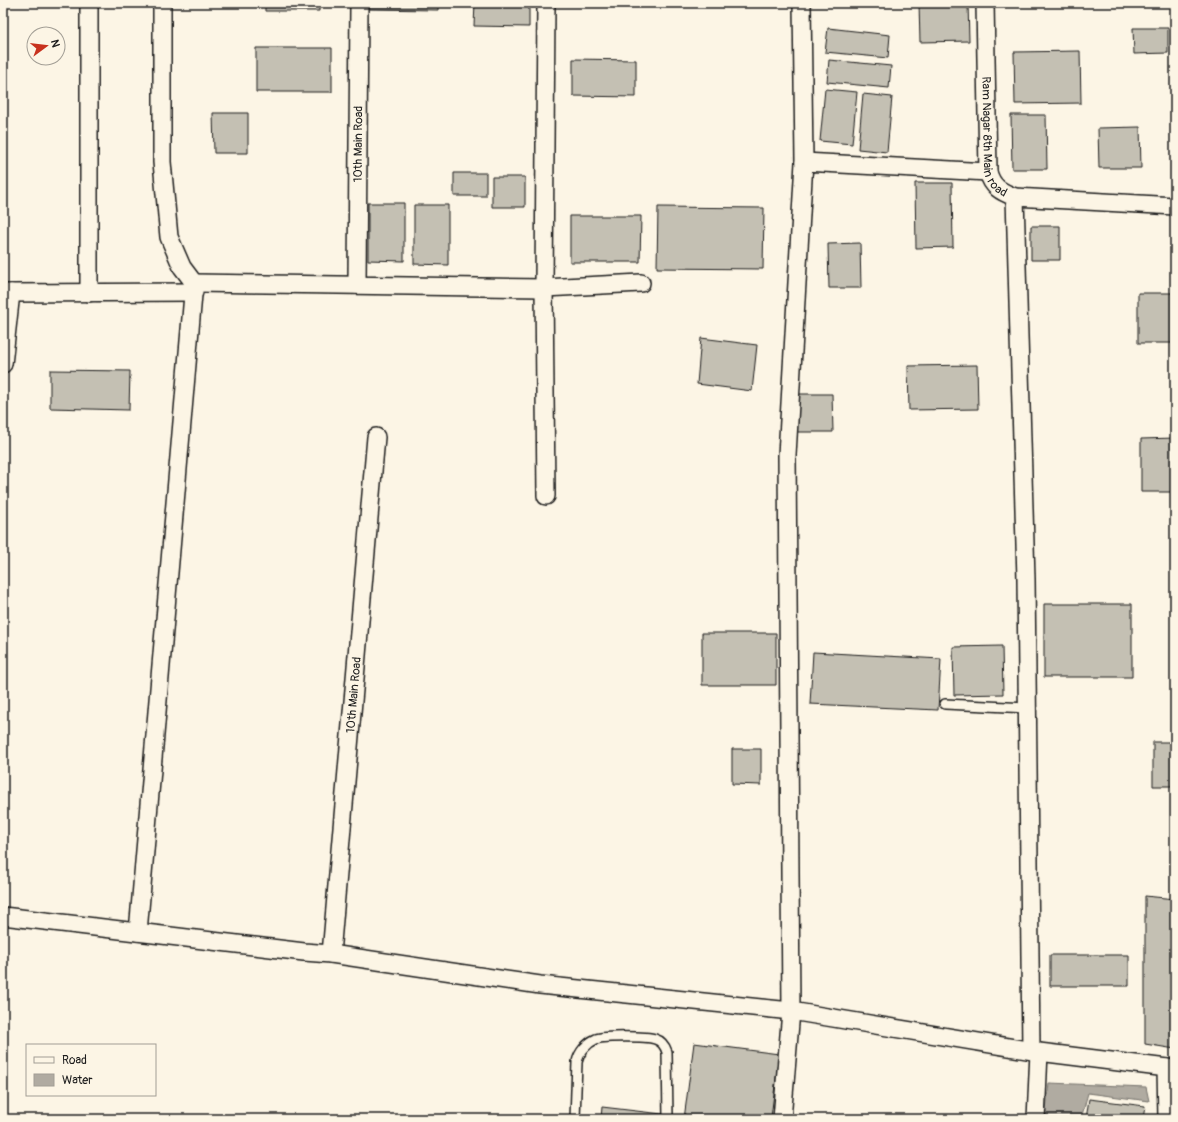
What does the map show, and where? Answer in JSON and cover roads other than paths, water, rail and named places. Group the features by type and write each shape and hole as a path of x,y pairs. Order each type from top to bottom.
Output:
{"street":[{"path":"89,3 89,293"},
{"path":"138,932 194,287 182,267 169,237 162,162 162,3"},
{"name":"10th Main Road","path":"357,285 359,3"},
{"path":"546,3 544,288 546,496"},
{"path":"782,1119 790,1011 786,455 804,162 802,3"},
{"name":"Ram Nagar 8th Main road","path":"985,3 988,172 990,179 997,189 1002,193 1015,197 1175,206"},
{"path":"804,162 988,172"},
{"path":"1015,197 1026,579 1027,708 1036,1119"},
{"path":"3,364 7,293 89,293 194,287 357,285 544,288 641,283"},
{"name":"10th Main Road","path":"331,954 376,437"},
{"path":"3,916 331,954 540,985 790,1011 1035,1051 1171,1068 1167,1119"}],"lane":[{"path":"945,704 1027,708"},
{"path":"575,1119 578,1055 590,1043 601,1038 642,1037 660,1041 664,1044 668,1052 668,1119"}],"water":[{"path":"1049,1083 1146,1087 1149,1101 1088,1093 1081,1119 1045,1119"}]}
